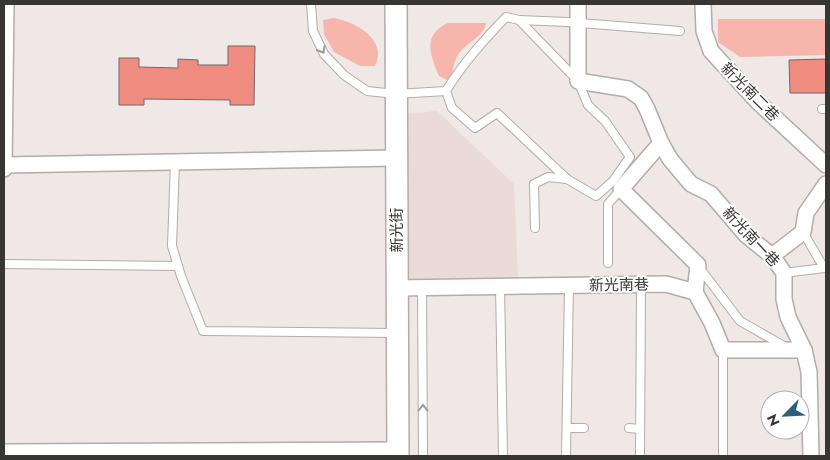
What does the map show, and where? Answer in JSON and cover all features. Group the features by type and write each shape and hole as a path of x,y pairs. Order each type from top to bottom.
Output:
{"street":[{"path":"4,169 6,4"},
{"name":"新光街","path":"396,4 398,453"},
{"path":"578,4 578,81"},
{"name":"新光南二巷","path":"703,4 704,31 711,51 757,100 826,165"},
{"name":"新光南一巷","path":"578,81 628,89 641,98 670,159 691,184 711,194 746,235 772,256 784,273 784,299 788,316 797,350 809,372 811,456"},
{"path":"661,143 621,189 698,265 695,292 712,323 723,350 797,350"},
{"path":"4,165 396,158"},
{"path":"772,256 803,232 806,213 826,184"},
{"name":"新光南巷","path":"397,288 666,284 695,292"},
{"path":"4,452 398,453"}],"lane":[{"path":"311,4 312,32 324,54 344,75 367,91 396,94 446,91"},
{"path":"446,91 473,52 506,17 519,20 680,31"},
{"path":"446,91 452,108 475,128 497,113 567,179 596,196 613,182 630,157 605,121 588,105 578,81 519,20"},
{"path":"174,162 172,246 203,331 397,333"},
{"path":"535,228 534,184 548,177 567,179"},
{"path":"608,263 608,204 621,189"},
{"path":"784,273 824,268 803,232"},
{"path":"4,264 178,266"},
{"path":"698,265 740,321 766,337 797,350"},
{"path":"640,456 641,284"},
{"path":"500,286 503,456"},
{"path":"566,456 569,286"},
{"path":"422,287 423,456"},
{"path":"723,350 724,456"},
{"path":"567,428 584,428"},
{"path":"629,428 640,429"}],"shaded area":[{"path":"334,18 360,28 374,40 378,57 375,66 360,66 334,52 324,34 323,20"},
{"path":"718,19 826,19 826,55 740,57 718,42"},
{"path":"448,23 486,23 482,32 463,48 458,55 454,64 452,78 447,80 439,76 430,46 434,33"},
{"path":"437,111 514,184 518,278 410,279 402,114"}],"building":[{"path":"228,46 255,46 254,105 230,105 230,100 144,99 144,105 119,105 119,58 139,58 139,67 178,68 178,59 198,60 198,65 228,65"},
{"path":"826,59 826,93 790,93 789,60"}]}
